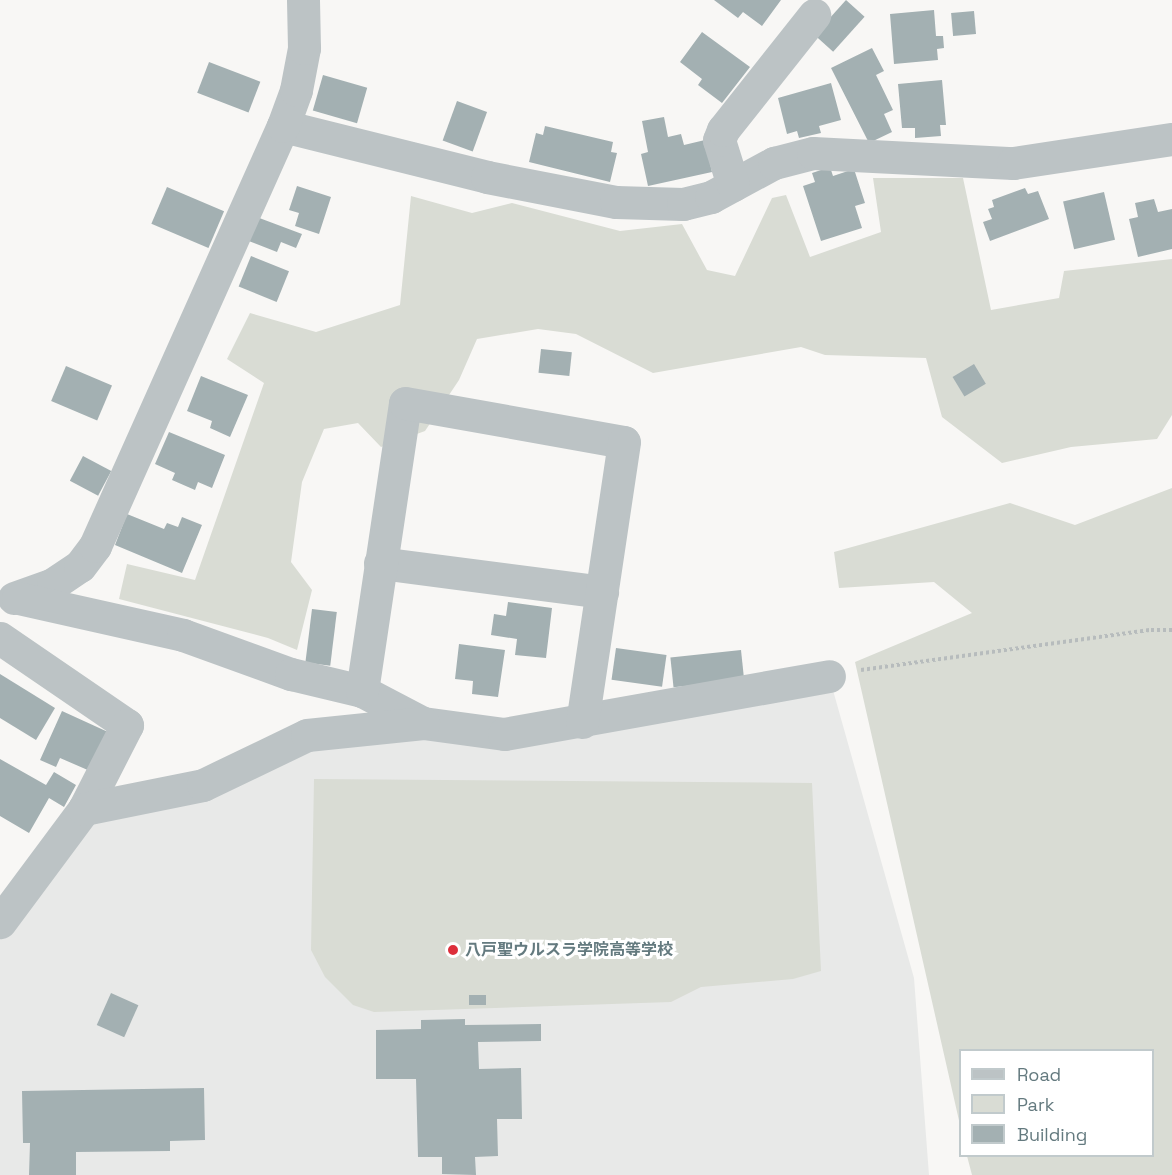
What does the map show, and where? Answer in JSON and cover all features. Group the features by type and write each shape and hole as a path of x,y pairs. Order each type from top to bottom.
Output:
{"street":[{"path":"9,599 53,584 80,566 96,546 283,126 296,90 304,48 303,0"},
{"path":"732,185 719,140 723,130 814,15"},
{"path":"283,126 487,177 616,202 683,204 711,197 774,163 813,153 1013,163 1172,139"},
{"path":"362,691 405,403 624,442 582,722"},
{"path":"380,562 602,592"},
{"path":"9,599 183,635 291,674 362,691 423,723"},
{"path":"0,638 127,725 84,809 0,922"},
{"path":"84,809 203,785 307,735 423,723 504,734 582,722 830,676"}],"path":[{"path":"830,676 899,663 1151,630 1172,630"}],"shaded area":[{"name":"八戸聖ウルスラ学院高等学校","path":"829,676 914,978 929,1175 0,1175 0,922 84,809 307,735 504,734"}],"green space":[{"path":"873,178 963,178 991,310 1059,298 1064,271 1172,259 1172,415 1157,439 1071,447 1002,463 942,417 926,358 825,355 801,347 653,373 576,334 538,329 477,339 459,380 425,431 381,447 358,423 324,429 302,482 291,562 312,590 297,650 268,638 119,599 127,564 195,580 264,383 227,359 250,313 316,332 400,305 411,196 472,213 512,203 620,231 682,224 707,270 735,276 772,198 786,195 810,257 881,232"},
{"path":"1172,488 1172,1175 972,1175 967,1157 1154,1157 1154,1049 959,1049 959,1121 855,662 972,613 934,582 839,588 834,552 1010,503 1075,525"},
{"path":"314,779 812,783 821,971 793,979 701,987 671,1002 374,1012 353,1005 325,977 311,950"}],"building":[{"path":"714,0 781,0 762,26 743,12 738,18"},
{"path":"846,0 865,17 833,52 815,35"},
{"path":"934,10 936,36 943,36 944,48 937,49 938,60 894,64 890,14"},
{"path":"974,11 976,34 953,36 951,13"},
{"path":"702,32 750,67 722,103 698,85 702,79 680,62"},
{"path":"872,48 884,71 876,75 893,110 884,114 892,132 869,143 831,68"},
{"path":"209,62 260,82 249,113 197,93"},
{"path":"323,75 367,88 357,123 313,111"},
{"path":"942,80 946,125 940,125 941,136 915,138 915,128 902,128 898,84"},
{"path":"831,83 841,120 819,126 821,133 799,138 797,131 787,134 778,98"},
{"path":"457,101 487,112 473,151 443,140"},
{"path":"664,117 668,137 681,134 684,145 705,140 712,172 648,186 641,154 648,152 642,121"},
{"path":"545,126 613,142 611,152 617,153 610,182 529,162 536,133 543,135"},
{"path":"830,167 833,176 854,169 865,203 855,206 862,228 821,241 803,186 815,182 812,173"},
{"path":"297,186 331,197 319,234 295,226 299,213 289,210"},
{"path":"167,187 224,211 208,248 151,224"},
{"path":"1025,188 1028,194 1038,191 1049,219 990,241 983,222 992,219 988,209 994,207 992,200"},
{"path":"1104,192 1115,240 1074,249 1063,201"},
{"path":"1154,199 1158,212 1172,209 1172,249 1138,257 1129,219 1138,217 1135,203"},
{"path":"254,216 302,234 296,248 281,242 277,252 246,240"},
{"path":"251,256 289,271 277,302 239,287"},
{"path":"541,349 572,352 569,376 538,373"},
{"path":"974,364 986,384 964,397 953,377"},
{"path":"66,366 112,386 97,421 51,401"},
{"path":"201,376 248,395 230,437 210,428 212,421 187,411"},
{"path":"169,432 225,455 212,488 198,482 195,490 172,480 175,473 155,464"},
{"path":"83,456 111,471 98,496 70,481"},
{"path":"127,514 164,529 167,523 178,527 182,517 202,525 182,573 115,545"},
{"path":"508,602 552,608 546,658 515,655 517,639 491,635 494,614 506,616"},
{"path":"312,609 337,612 330,666 305,663"},
{"path":"459,644 505,650 498,697 472,694 473,681 455,679"},
{"path":"616,648 667,655 662,687 612,680"},
{"path":"741,650 744,680 674,687 670,657"},
{"path":"0,674 55,708 36,740 0,718"},
{"path":"62,711 108,732 90,771 60,758 56,767 40,760"},
{"path":"0,759 46,785 54,772 76,785 64,807 49,798 29,833 0,816"},
{"path":"111,993 138,1005 124,1037 97,1025"},
{"path":"469,995 486,995 486,1005 469,1005"},
{"path":"465,1019 465,1025 541,1024 541,1041 478,1042 479,1069 521,1068 522,1119 497,1119 498,1156 475,1157 476,1175 442,1174 442,1157 418,1157 416,1079 376,1079 376,1030 421,1029 421,1020"},
{"path":"204,1088 205,1140 170,1141 170,1151 76,1152 76,1175 29,1175 30,1143 23,1143 22,1091"}],"place":[{"name":"八戸聖ウルスラ学院高等学校","path":"453,950"}]}
